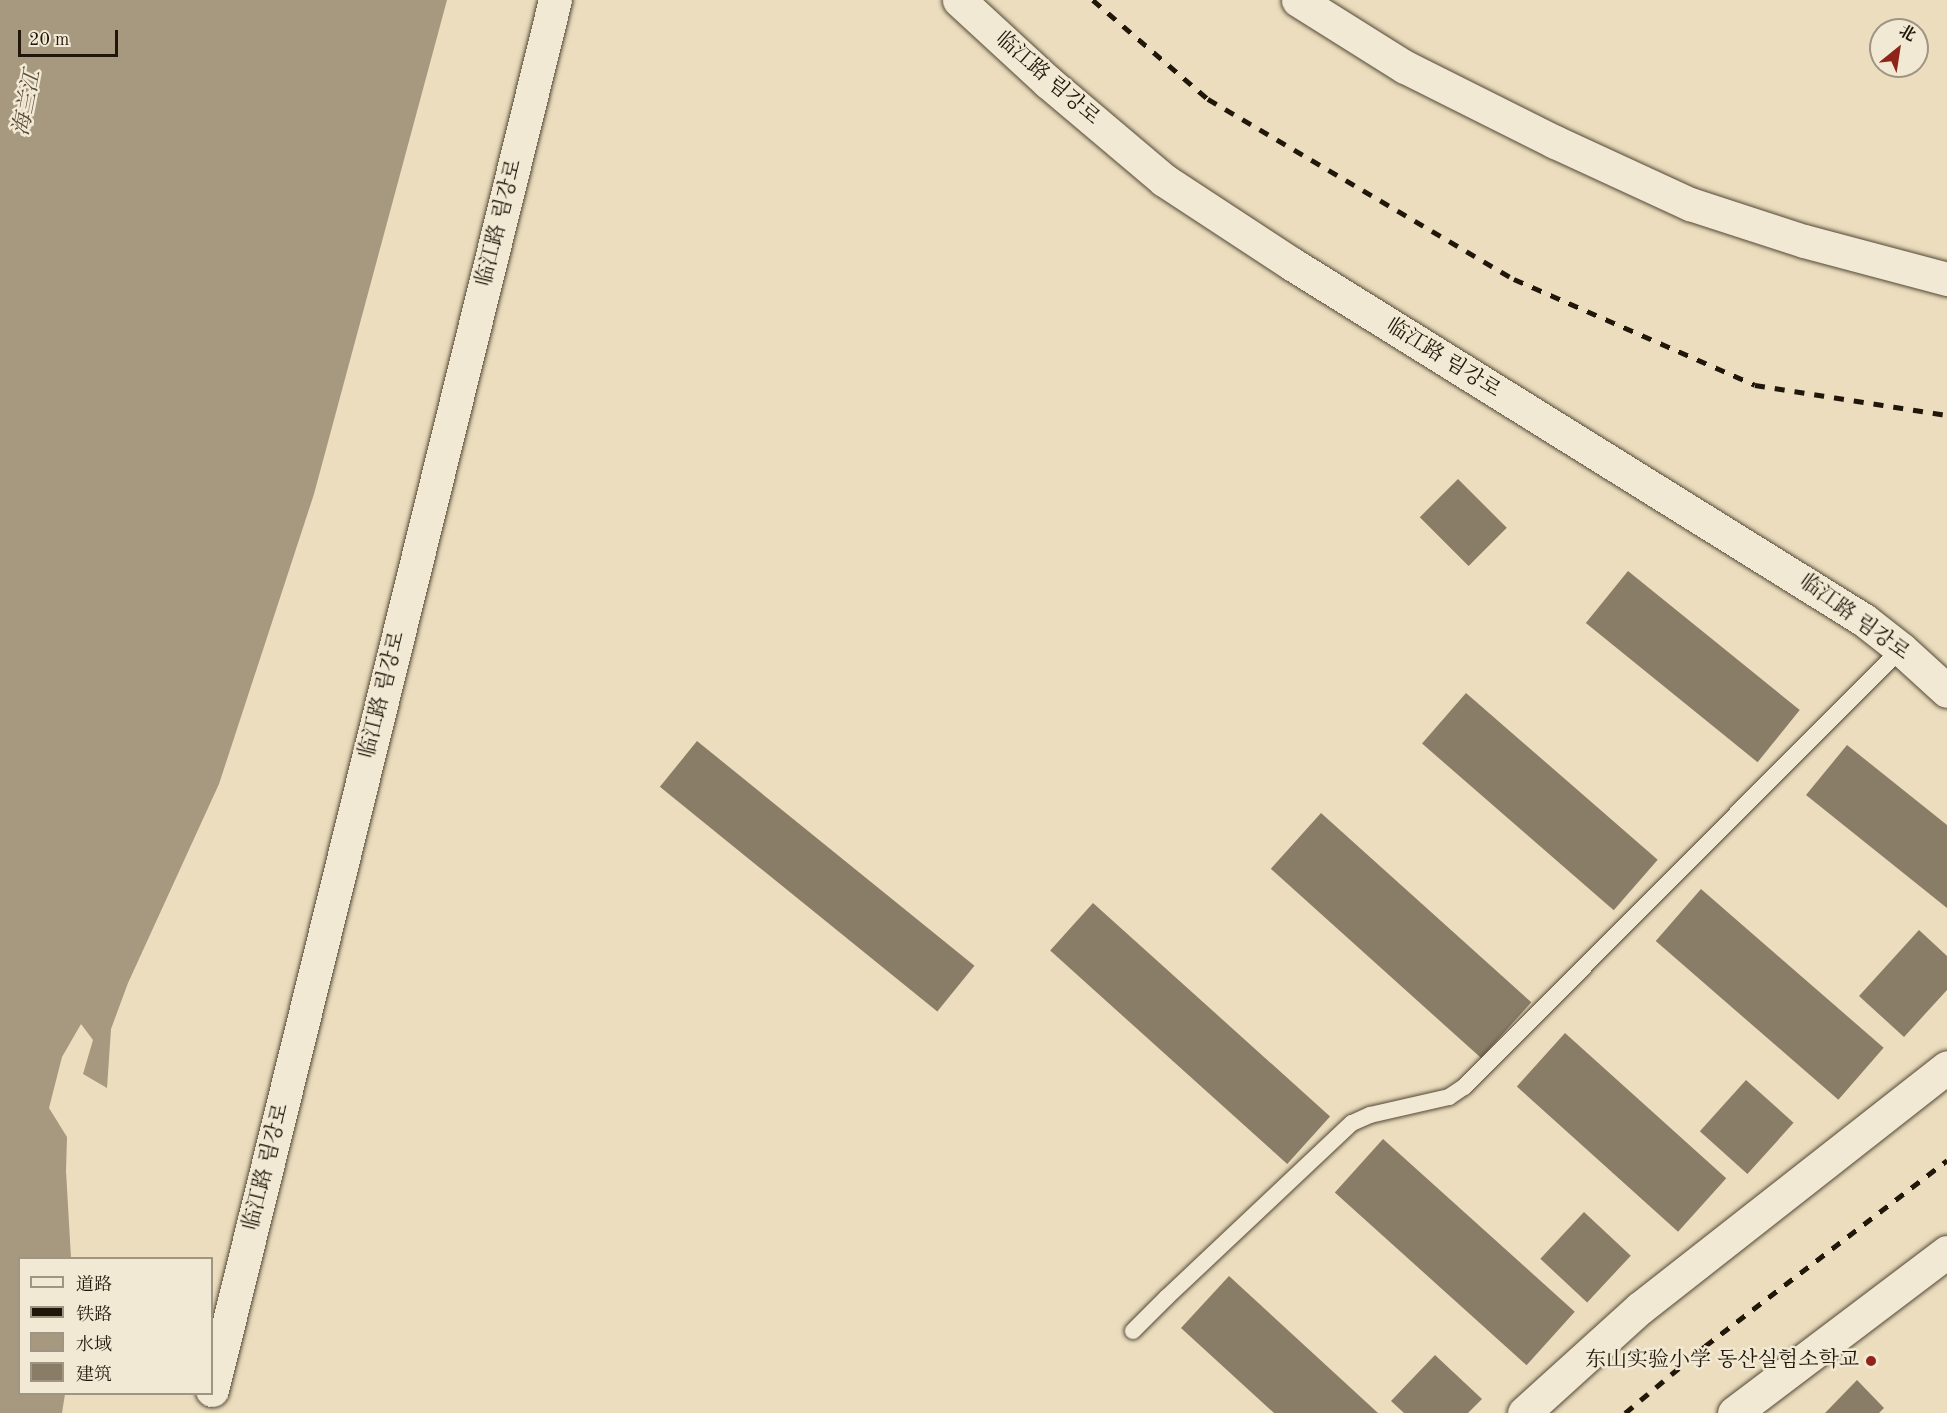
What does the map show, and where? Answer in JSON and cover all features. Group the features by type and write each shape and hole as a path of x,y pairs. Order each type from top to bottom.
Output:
{"street":[{"name":"临江路 림강로","path":"213,1384 555,0"},
{"name":"临江路 림강로","path":"959,0 1048,82 1164,180 1461,370 1864,620 1901,649 1947,691"},
{"path":"1298,0 1405,67 1555,142 1690,204 1804,241 1947,279"},
{"path":"1524,1413 1640,1308 1947,1067"},
{"path":"1734,1413 1947,1252"},
{"name":"临江路 림강로","path":"206,1413 210,1395"}],"lane":[{"path":"1134,1331 1352,1123 1370,1115 1449,1097 1464,1087 1901,649"}],"water":[{"name":"海兰江","path":"0,0 447,0 314,494 219,784 128,983 111,1029 107,1088 83,1074 93,1040 81,1024 62,1057 49,1108 67,1137 66,1171 71,1257 18,1257 18,1395 65,1395 62,1413 0,1413"}],"building":[{"path":"1458,479 1507,528 1469,566 1420,517"},
{"path":"1628,571 1800,710 1758,762 1586,623"},
{"path":"1466,693 1658,860 1614,910 1422,744"},
{"path":"697,741 974,966 937,1012 660,787"},
{"path":"1847,745 1947,825 1947,908 1806,795"},
{"path":"1321,813 1531,1002 1481,1058 1271,869"},
{"path":"1701,889 1884,1048 1838,1100 1656,941"},
{"path":"1093,903 1330,1116 1287,1164 1050,951"},
{"path":"1919,930 1947,956 1947,990 1904,1037 1859,996"},
{"path":"1565,1033 1726,1178 1678,1232 1517,1087"},
{"path":"1746,1080 1794,1123 1747,1174 1700,1131"},
{"path":"1383,1139 1575,1312 1527,1365 1335,1193"},
{"path":"1584,1212 1631,1256 1587,1302 1540,1259"},
{"path":"1229,1276 1378,1413 1274,1413 1181,1328"},
{"path":"1435,1355 1482,1399 1468,1413 1404,1413 1391,1401"},
{"path":"1857,1380 1884,1408 1879,1413 1825,1413"}],"railway":[{"path":"1093,0 1208,99 1514,279 1755,385 1947,415"},
{"path":"1625,1413 1705,1346 1947,1160"}],"place":[{"name":"东山实验小学 동산실험소학교","path":"1871,1361"}]}
